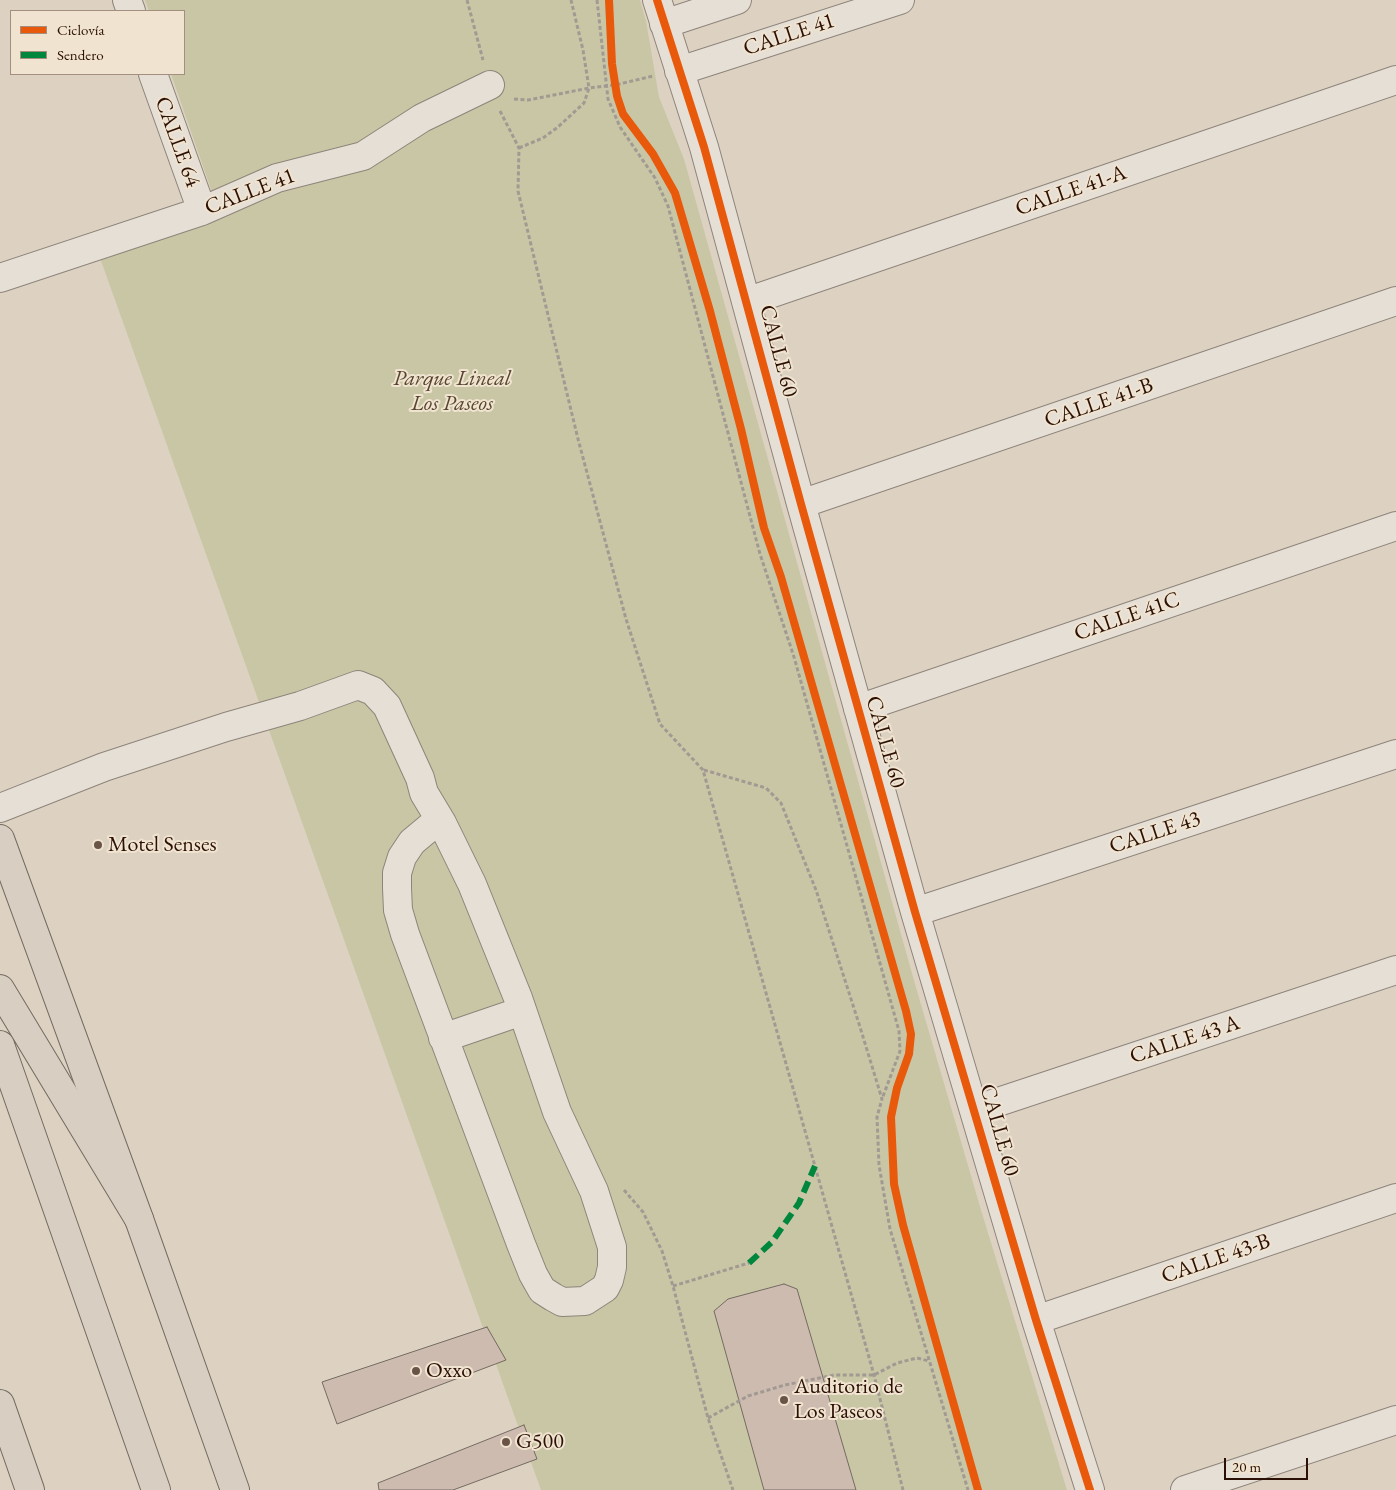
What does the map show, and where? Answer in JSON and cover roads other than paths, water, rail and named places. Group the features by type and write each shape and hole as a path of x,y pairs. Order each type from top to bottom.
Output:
{"main road":[{"path":"0,839 139,1219 235,1490"},
{"path":"0,989 55,1077 139,1219"},
{"path":"0,1045 156,1490"},
{"path":"0,1404 30,1490"}],"street":[{"path":"661,12 737,0"},
{"name":"CALLE 41","path":"679,70 900,0"},
{"name":"CALLE 60","path":"661,12 704,146 801,504 915,912 1036,1320 1090,1490"},
{"name":"CALLE 64","path":"153,75 202,211"},
{"name":"CALLE 41-A","path":"746,302 1396,80"},
{"name":"CALLE 41","path":"0,278 202,211 277,178 363,156 422,118 492,91"},
{"name":"CALLE 41-B","path":"801,504 1396,301"},
{"name":"CALLE 41C","path":"858,709 1396,526"},
{"path":"0,808 104,767 226,727 300,706 358,685 373,691 387,706 420,778 424,793 442,823 476,893 522,1011 557,1112 594,1191 612,1247 612,1267 605,1288 585,1301 562,1302 552,1297 542,1290 533,1274 520,1244 405,934 398,910 396,888 397,873 402,857 412,842 430,827 442,823"},
{"name":"CALLE 43","path":"915,912 1396,754"},
{"name":"CALLE 43 A","path":"974,1110 1396,970"},
{"path":"443,1038 522,1011"},
{"name":"CALLE 43-B","path":"1036,1320 1396,1198"},
{"path":"1185,1490 1396,1420"}],"place":[{"name":"Motel Senses","path":"98,845"},
{"name":"Oxxo","path":"416,1371"},
{"name":"Auditorio de Los Paseos","path":"784,1400"},
{"name":"G500","path":"506,1442"}],"park label":[{"name":"Parque Lineal Los Paseos","path":"452,392"}]}
